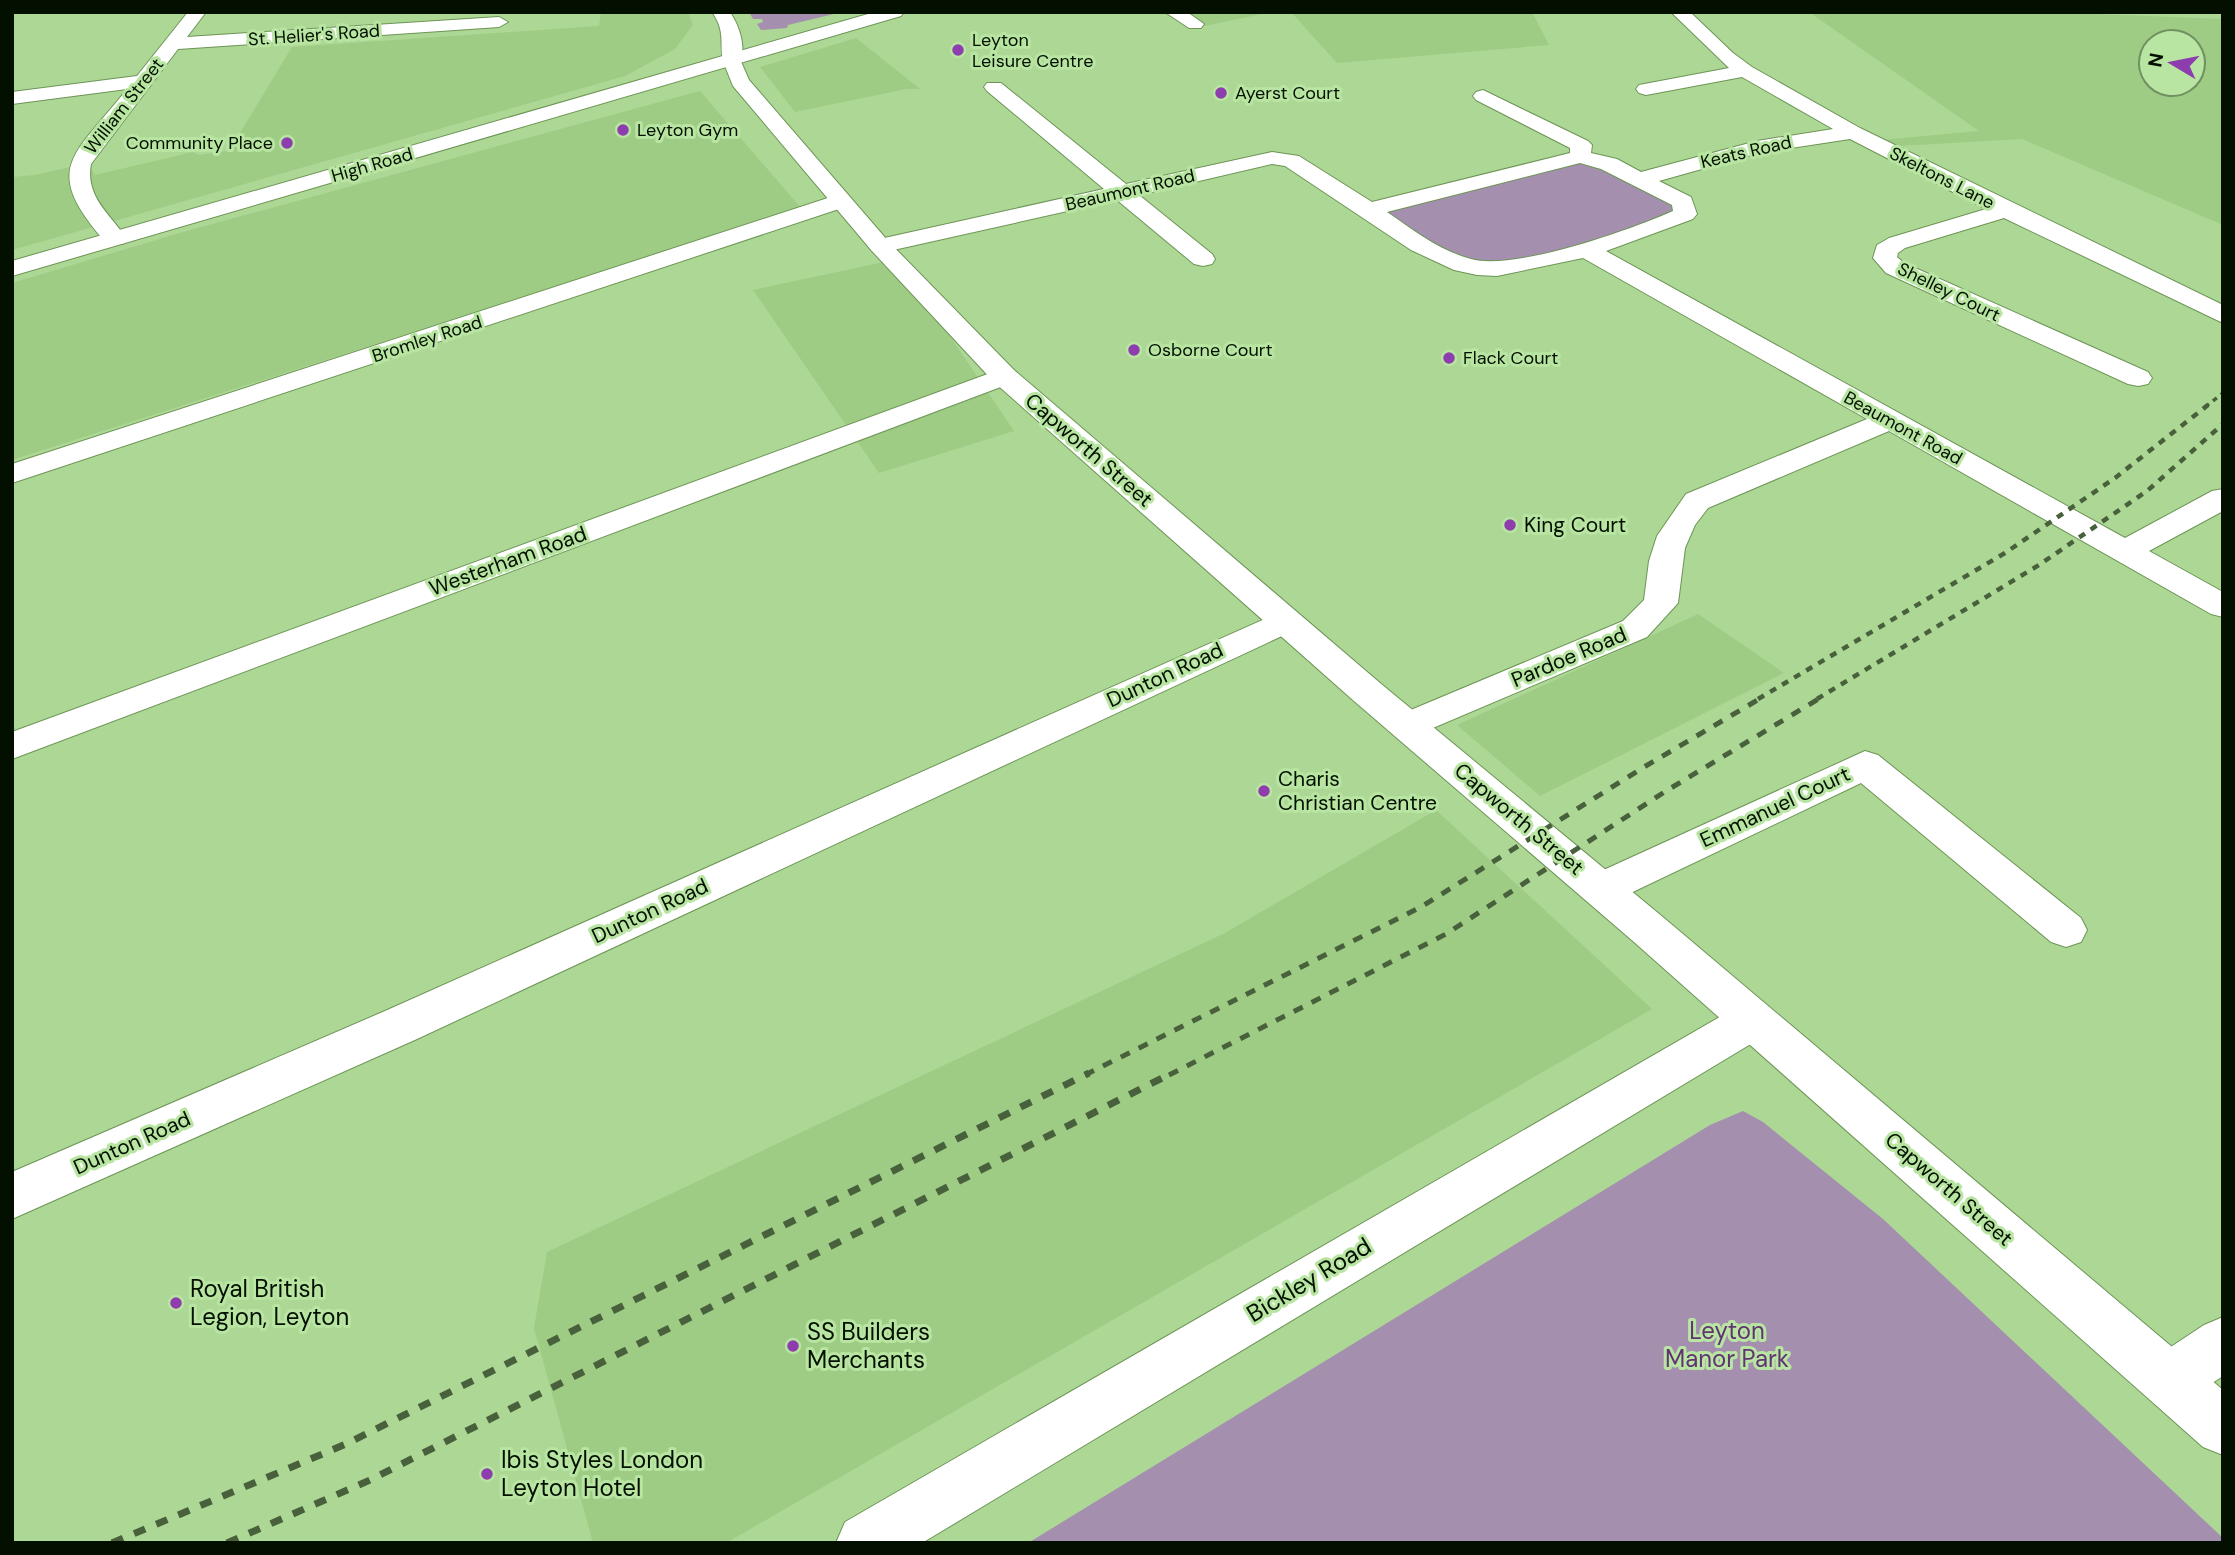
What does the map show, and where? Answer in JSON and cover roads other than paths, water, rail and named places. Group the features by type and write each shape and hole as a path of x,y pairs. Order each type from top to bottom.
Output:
{"street":[{"name":"William Street","path":"115,239 91,211 76,175 80,163 197,12"},
{"path":"721,12 732,36 732,61"},
{"name":"High Road","path":"12,270 895,12"},
{"path":"1174,12 1195,24"},
{"name":"Skeltons Lane","path":"1680,12 1726,57 1745,71 1853,132 2005,210 2223,315"},
{"name":"St. Helier's Road","path":"172,44 499,22"},
{"name":"Capworth Street","path":"732,61 740,82 840,201 1004,376 2223,1427"},
{"path":"1646,89 1745,71"},
{"path":"12,98 143,81"},
{"path":"994,87 1203,259"},
{"path":"1483,96 1581,145 1580,157"},
{"name":"Keats Road","path":"1640,179 1757,147 1853,132"},
{"name":"Beaumont Road","path":"880,246 1272,158 1291,161 1368,210 1441,256 1476,268 1514,268 1584,249 1669,222 1685,214 1683,202 1609,164 1580,157 1368,210"},
{"name":"Bromley Road","path":"12,474 840,201"},
{"name":"Shelley Court","path":"2005,210 1897,243 1886,250 1885,258 1895,268 1989,313 2040,332 2138,378"},
{"name":"Beaumont Road","path":"1584,249 2223,606"},
{"name":"Westerham Road","path":"12,746 1004,376"},
{"name":"Pardoe Road","path":"1408,726 1636,629 1661,603 1663,564 1679,521 1697,501 1888,421"},
{"path":"2126,550 2223,498"},
{"name":"Dunton Road","path":"12,1196 426,1014 1285,621"},
{"name":"Emmanuel Court","path":"1601,889 1865,765 2066,930"},
{"name":"Bickley Road","path":"866,1543 1753,1020"},
{"path":"2170,1379 2223,1343"}],"railway":[{"path":"2205,407 2223,393"},
{"path":"1758,699 2005,553 2115,478 2208,405"},
{"path":"1817,699 2039,565 2147,491 2223,424"},
{"path":"1089,1073 1421,907 1644,767 1761,698"},
{"path":"1169,1075 1446,934 1666,791 1820,698"},
{"path":"112,1543 346,1444 1089,1073"},
{"path":"1085,1075 1089,1073"},
{"path":"227,1543 370,1480 1172,1073"}],"place":[{"name":"Leyton Leisure Centre","path":"958,50"},
{"name":"Ayerst Court","path":"1221,93"},
{"name":"Leyton Gym","path":"623,130"},
{"name":"Community Place","path":"287,143"},
{"name":"Osborne Court","path":"1134,350"},
{"name":"Flack Court","path":"1449,358"},
{"name":"King Court","path":"1510,525"},
{"name":"Charis Christian Centre","path":"1264,791"},
{"name":"Royal British Legion, Leyton","path":"176,1303"},
{"name":"SS Builders Merchants","path":"793,1346"},
{"name":"Ibis Styles London Leyton Hotel","path":"487,1474"}],"park label":[{"name":"Leyton Manor Park","path":"1727,1345"}]}
